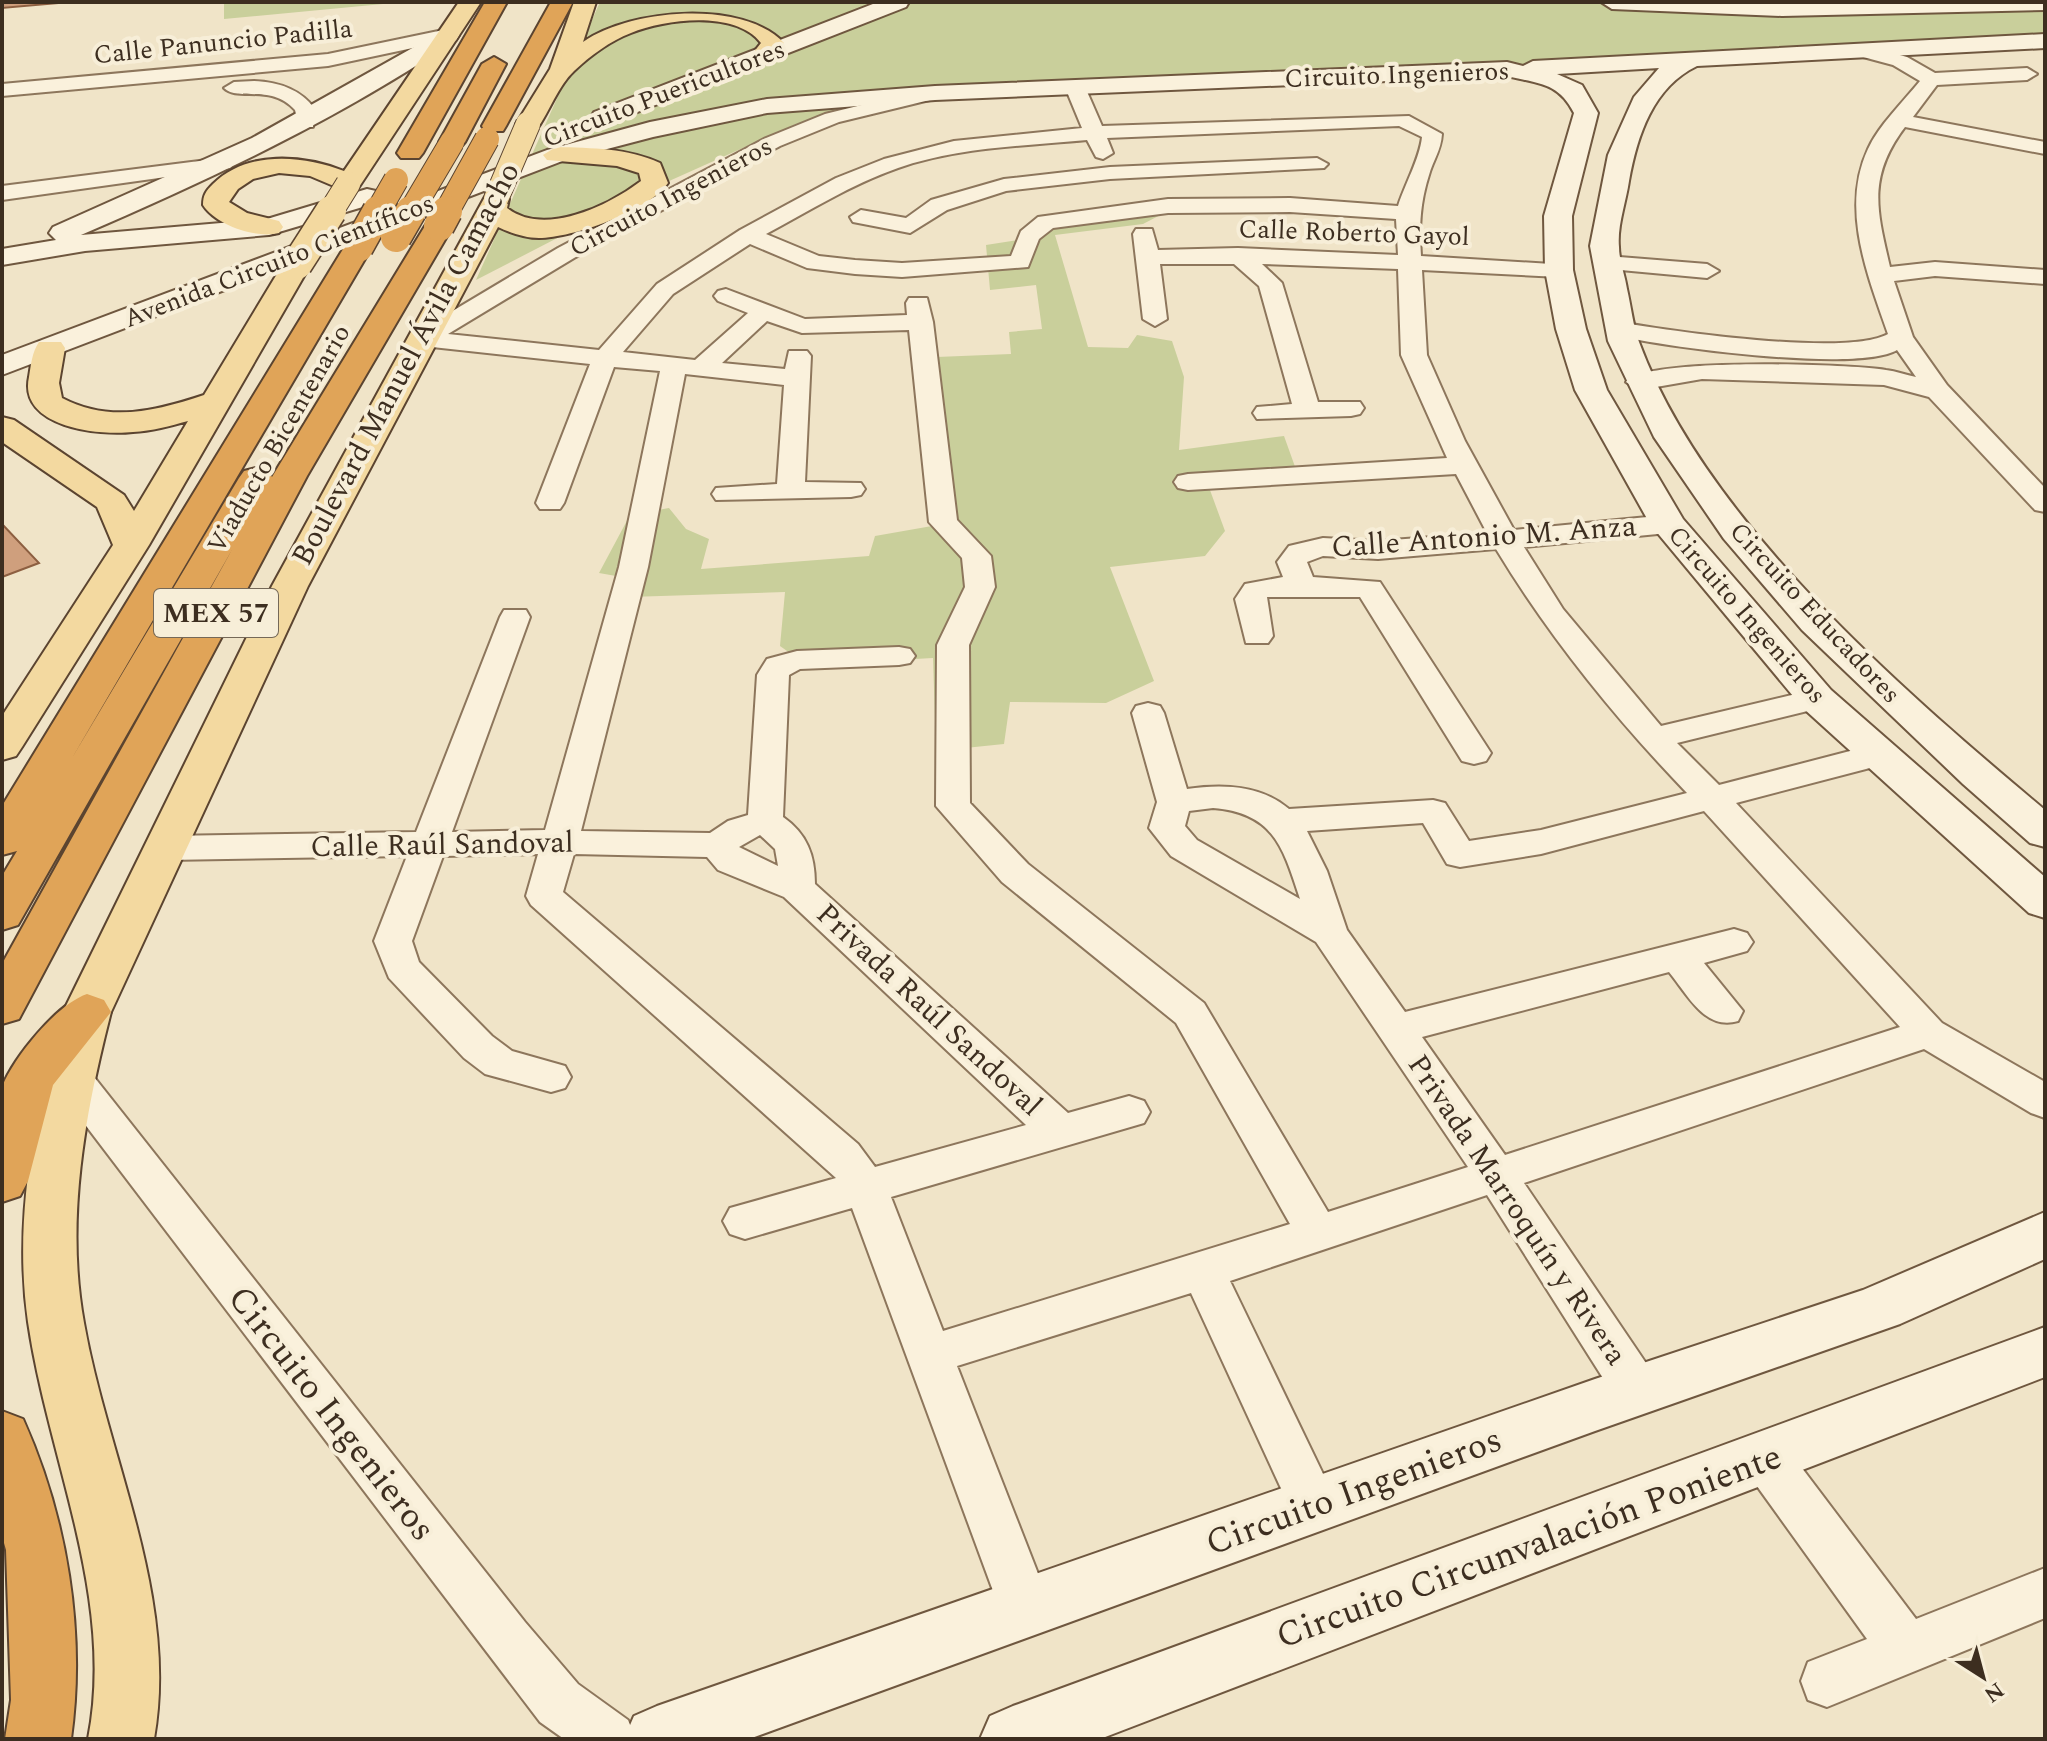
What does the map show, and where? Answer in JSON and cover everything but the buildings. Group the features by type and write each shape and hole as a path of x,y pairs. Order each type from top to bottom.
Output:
{"highway":[{"name":"MEX 57","path":"2,841 358,247 496,2"},
{"name":"Boulevard Manuel Ávila Camacho","path":"2,1007 290,476 439,226 562,2"},
{"name":"Viaducto Bicentenario","path":"2,914 452,142 504,44"},
{"path":"2,1181 20,1105 31,1076 87,1012"},
{"path":"2,1438 37,1550 44,1700 38,1739"}],"main road":[{"path":"2,747 131,545 297,264 470,2"},
{"name":"Boulevard Manuel Ávila Camacho","path":"125,1735 126,1650 113,1549 56,1323 48,1248 69,1074 87,1012 168,848 290,586 495,204 528,124 562,69 585,2"},
{"name":"Circuito Puericultores","path":"3,258 85,243 269,227 551,137 761,58 898,2"},
{"path":"1612,2 1782,9 1889,4 2041,3"},
{"path":"1950,5 1924,14 1924,19 1945,34 1982,44"},
{"path":"1782,9 1835,29 1839,38 1836,46 1823,52"},
{"path":"562,69 607,36 627,27 685,17 717,17 760,26 773,43 761,58"},
{"path":"3,258 223,164 306,123 391,74 448,35"},
{"name":"Circuito Educadores","path":"1507,69 2045,41"},
{"name":"Circuito Educadores","path":"1694,59 1664,73 1649,90 1613,175 1603,217 1607,263 1619,329 1639,382 1685,462 1753,554 1858,666 2045,833"},
{"name":"Circuito Ingenieros","path":"556,155 650,130 767,106 935,93 1507,69 1558,81 1574,90 1586,113 1558,216 1559,270 1571,329 1591,390 1668,524 1817,699 2045,902"},
{"path":"1574,90 1591,79 1608,77 1635,81 1649,90"},
{"path":"495,204 514,226 555,229 581,223 655,183 651,169 641,163 612,157 556,155"},
{"name":"Avenida Circuito Científicos","path":"2,366 556,155"},
{"path":"269,227 223,213 216,205 216,196 234,179 285,165 318,168 348,184"},
{"path":"50,348 43,383 47,403 70,418 99,424 137,424 177,415 219,400"},
{"path":"2,427 112,502 131,545"},
{"name":"Circuito Ingenieros","path":"657,1739 1637,1390 1909,1298 1983,1267 2045,1234"},
{"name":"Circuito Circunvalación Poniente","path":"1013,1739 2045,1352"}],"street":[{"name":"Calle Panuncio Padilla","path":"34,108 241,78 448,35"},
{"path":"1859,50 1900,61 1931,79 2027,74"},
{"name":"Calle Panuncio Padilla","path":"2,90 241,78 291,94 305,109 306,123"},
{"path":"1931,79 1879,147 1869,175 1865,205 1880,275 1901,337 1938,391 2045,504"},
{"path":"1075,87 1110,173"},
{"name":"Circuito Ingenieros","path":"423,339 566,253 786,135 832,118 935,93"},
{"path":"550,503 605,358 665,289 748,235 844,183 891,163 954,147 1095,132 1327,120 1402,120 1432,134 1431,150 1419,171 1407,213 1407,263 1414,355 1465,465 1505,540 1551,614 1653,738 1928,1033 2045,1102"},
{"path":"1899,120 2045,148"},
{"path":"2,193 223,164"},
{"path":"861,217 910,226 939,205 970,193 1004,185 1110,173 1316,166"},
{"path":"748,235 815,263 902,270 1020,262 1029,236 1046,222 1168,206 1290,205 1407,213"},
{"path":"1143,229 1155,319"},
{"path":"1238,255 1270,283 1307,410"},
{"name":"Calle Roberto Gayol","path":"1147,257 1304,257 1559,270"},
{"path":"1270,283 1304,257"},
{"path":"1607,263 1707,271"},
{"path":"1880,275 1935,269 2045,277"},
{"path":"726,296 802,326 919,312 943,522 976,556 980,587 953,645 953,806 1015,873 1190,1013 1316,1231"},
{"path":"763,312 688,367 656,478 629,597 544,896 843,1156 866,1187 1025,1607"},
{"path":"791,492 795,378 802,326"},
{"path":"1619,329 1686,342 1860,352 1882,348 1901,337"},
{"path":"423,339 795,378"},
{"path":"1639,382 1674,374 1717,372 1885,377 1938,391"},
{"path":"1266,413 1351,408"},
{"path":"1188,482 1465,465"},
{"path":"2014,470 2045,477"},
{"path":"726,494 851,489"},
{"name":"Calle Antonio M. Anza","path":"1257,636 1250,599 1256,590 1272,585 1302,585 1292,562 1299,552 1323,547 1378,550 1668,524"},
{"path":"1302,585 1327,590 1369,588 1381,582 1386,571 1378,550"},
{"path":"1369,588 1474,753"},
{"path":"515,617 393,941 402,968 478,1047 499,1063 551,1077"},
{"path":"765,822 773,675 778,666 797,660 899,656"},
{"path":"1653,738 1817,699"},
{"name":"Privada Marroquín y Rivera","path":"1148,713 1174,802 1167,828 1184,848 1329,933"},
{"path":"1174,802 1212,794 1238,798 1251,801 1285,821 1433,811 1460,855 1541,842 1714,800 1877,755"},
{"name":"Privada Marroquín y Rivera","path":"1285,821 1302,851 1329,933 1497,1176 1637,1390"},
{"path":"765,822 786,836 792,847 797,858 797,888 731,861 717,845 740,829 765,822"},
{"name":"Calle Raúl Sandoval","path":"168,848 559,842 717,845"},
{"name":"Privada Raúl Sandoval","path":"797,888 1061,1132"},
{"name":"Privada Marroquín y Rivera","path":"1397,1029 1734,942"},
{"path":"1677,957 1724,1011"},
{"path":"929,1355 1203,1271 1316,1231 1497,1176 1928,1033"},
{"name":"Circuito Ingenieros","path":"69,1074 507,1640 559,1703 609,1739"},
{"name":"Privada Raúl Sandoval","path":"745,1221 1129,1112"},
{"path":"1203,1271 1314,1507"},
{"path":"1766,1459 1906,1648"},
{"path":"1827,1681 2045,1593"}],"green space":[{"path":"224,2 404,2 224,19"},
{"path":"600,2 1584,2 1784,13 2045,6 2045,46 1493,66 976,91 796,124 658,186 476,280"},
{"path":"1159,208 1168,211 1143,224 1055,235 1088,347 1128,348 1137,335 1172,341 1184,377 1179,450 1284,436 1298,475 1207,482 1225,531 1205,556 1110,567 1154,681 1106,703 1010,702 1004,744 936,751 933,658 807,665 780,646 785,592 629,597 633,579 599,573 630,515 669,508 686,529 709,539 701,569 869,556 875,536 932,526 912,358 1011,354 1009,332 1042,329 1036,285 990,290 986,245 1018,240 1039,215"}]}
